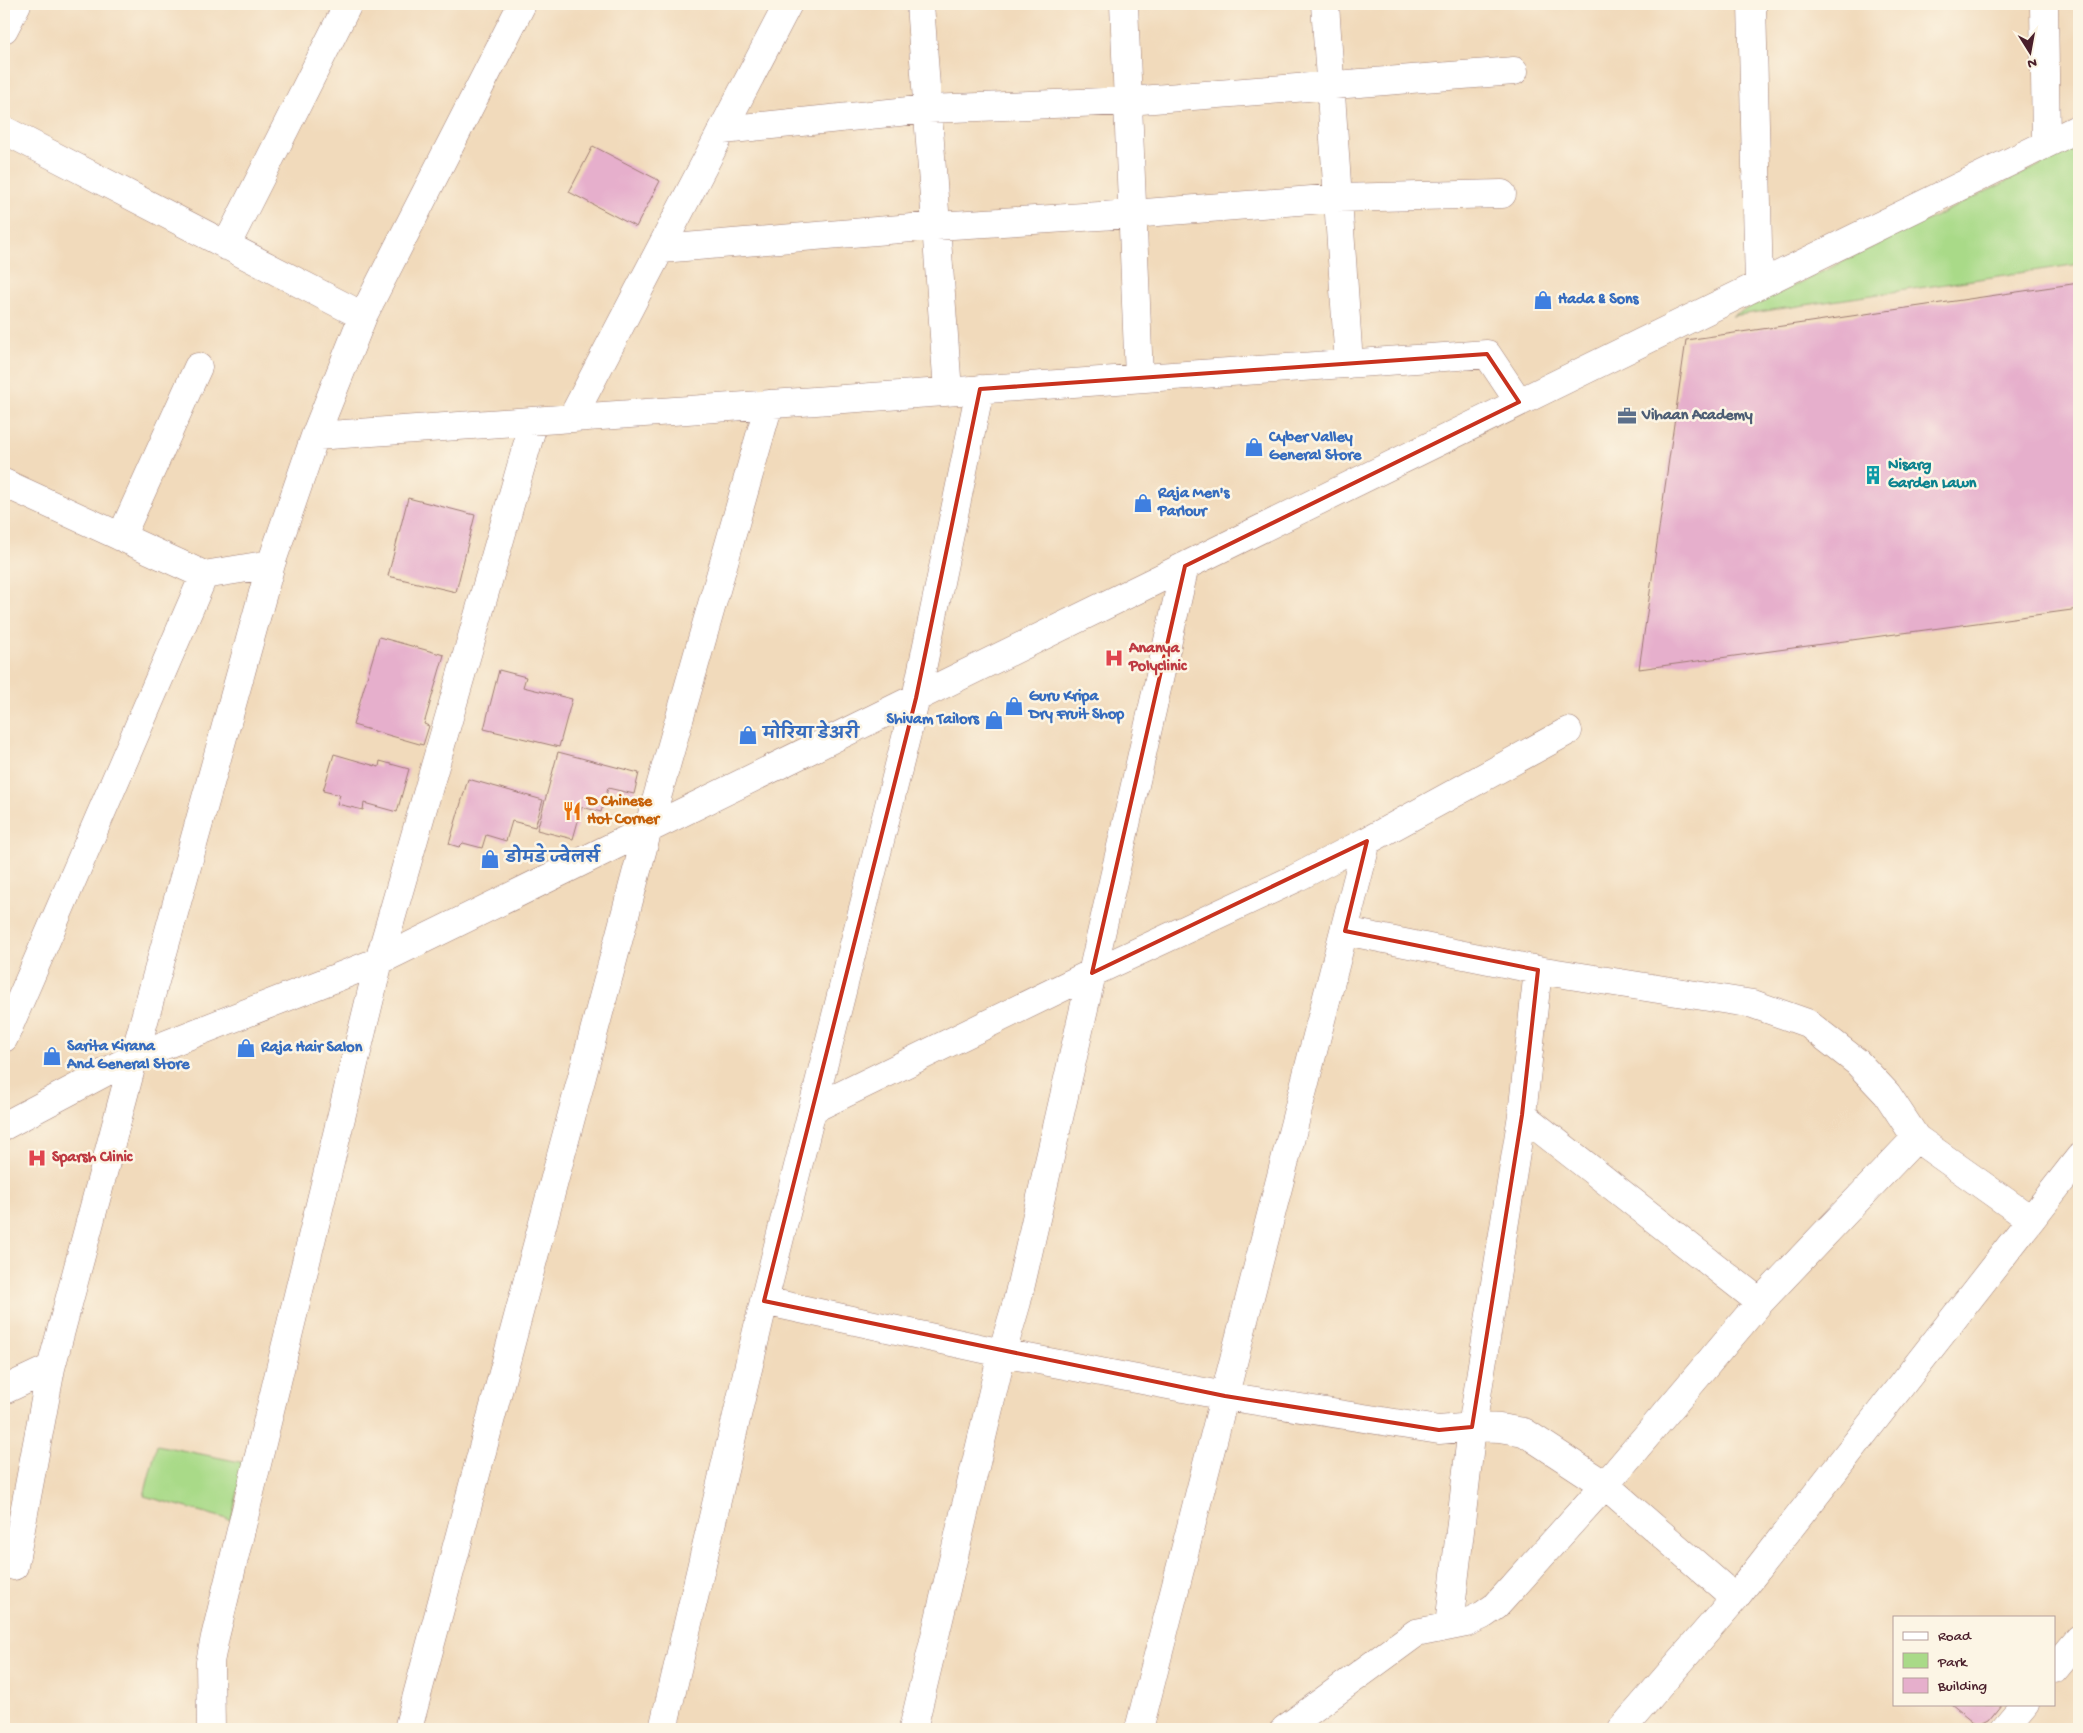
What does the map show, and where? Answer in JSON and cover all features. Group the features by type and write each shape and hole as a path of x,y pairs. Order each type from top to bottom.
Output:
{"street":[{"path":"4,29 17,4"},
{"path":"226,246 348,4"},
{"path":"14,1566 51,1368 134,1057 271,564 315,436 363,316 522,4"},
{"path":"572,418 788,4"},
{"path":"920,4 948,391"},
{"path":"1124,4 1139,378"},
{"path":"1325,4 1350,364"},
{"path":"1752,4 1759,285"},
{"path":"2044,4 2046,144"},
{"path":"723,130 928,109 1128,101 1514,71"},
{"path":"4,1126 134,1057 379,961 2079,128"},
{"path":"4,130 363,316"},
{"path":"661,249 936,226 1132,214 1338,198 1502,194"},
{"path":"315,436 1487,354 1519,402"},
{"path":"121,537 198,367"},
{"path":"663,1729 764,1301 916,698 980,389"},
{"path":"408,1729 648,829 769,404"},
{"path":"211,1729 210,1662 215,1637 379,961 534,420"},
{"path":"4,483 204,574 271,564"},
{"path":"913,1729 1002,1353 1017,1302 1185,566"},
{"path":"4,1038 204,574"},
{"path":"813,1109 1092,973 1294,879 1568,731"},
{"path":"1138,1729 1367,841"},
{"path":"1345,931 1538,970 1753,1004 1807,1023 1863,1069 1887,1094 1916,1138 2030,1219"},
{"path":"1449,1626 1472,1427 1522,1116 1538,970"},
{"path":"1522,1116 1760,1302"},
{"path":"1285,1729 1416,1633 1466,1623 1483,1616 1496,1606 1605,1485 1760,1302 1916,1138"},
{"path":"1622,1729 1735,1598 2079,1158"},
{"path":"764,1301 1002,1353 1225,1396 1439,1430 1472,1427 1500,1428 1524,1432 1605,1485 1735,1598"},
{"path":"4,1390 51,1368"},
{"path":"2056,1667 2079,1639"},
{"path":"2004,1729 2023,1706"}],"highlighted area":[{"path":"1487,354 1519,402 1185,566 1092,973 1367,841 1345,931 1538,970 1522,1115 1472,1427 1439,1430 1225,1396 764,1301 916,698 980,389"}],"green space":[{"path":"2079,146 2079,264 1732,316"},
{"path":"157,1445 245,1463 231,1520 144,1496"}],"building":[{"path":"593,146 660,181 636,227 569,192"},
{"name":"Nisarg Garden Lawn","path":"2079,283 2079,609 1639,669 1686,340"},
{"path":"408,498 475,515 456,592 388,576"},
{"path":"379,637 444,655 424,724 429,726 423,745 353,725"},
{"path":"499,670 526,677 523,687 572,699 559,747 484,729"},
{"path":"558,752 639,773 634,794 608,788 601,812 582,807 573,839 537,830"},
{"path":"334,754 379,767 380,761 409,769 397,812 364,803 363,810 337,804 340,795 323,791"},
{"path":"468,779 543,800 535,827 512,821 506,841 486,835 482,848 463,843 459,847 449,844"},
{"path":"1953,1706 1999,1706 1989,1719 1977,1725"}],"place":[{"name":"Hada & Sons","path":"1543,300"},
{"name":"Vihaan Academy","path":"1627,416"},
{"name":"Cyber Valley General Store","path":"1254,447"},
{"name":"Nisarg Garden Lawn","path":"1873,475"},
{"name":"Raja Men's Parlour","path":"1143,503"},
{"name":"Ananya Polyclinic","path":"1114,658"},
{"name":"Guru Kripa Dry Fruit Shop","path":"1014,706"},
{"name":"Shivam Tailors","path":"994,720"},
{"name":"मोरिया डेअरी","path":"748,735"},
{"name":"D Chinese Hot Corner","path":"572,811"},
{"name":"डोमडे ज्वेलर्स","path":"490,859"},
{"name":"Raja Hair Salon","path":"246,1048"},
{"name":"Sarita Kirana And General Store","path":"52,1056"},
{"name":"Sparsh Clinic","path":"37,1158"}]}
